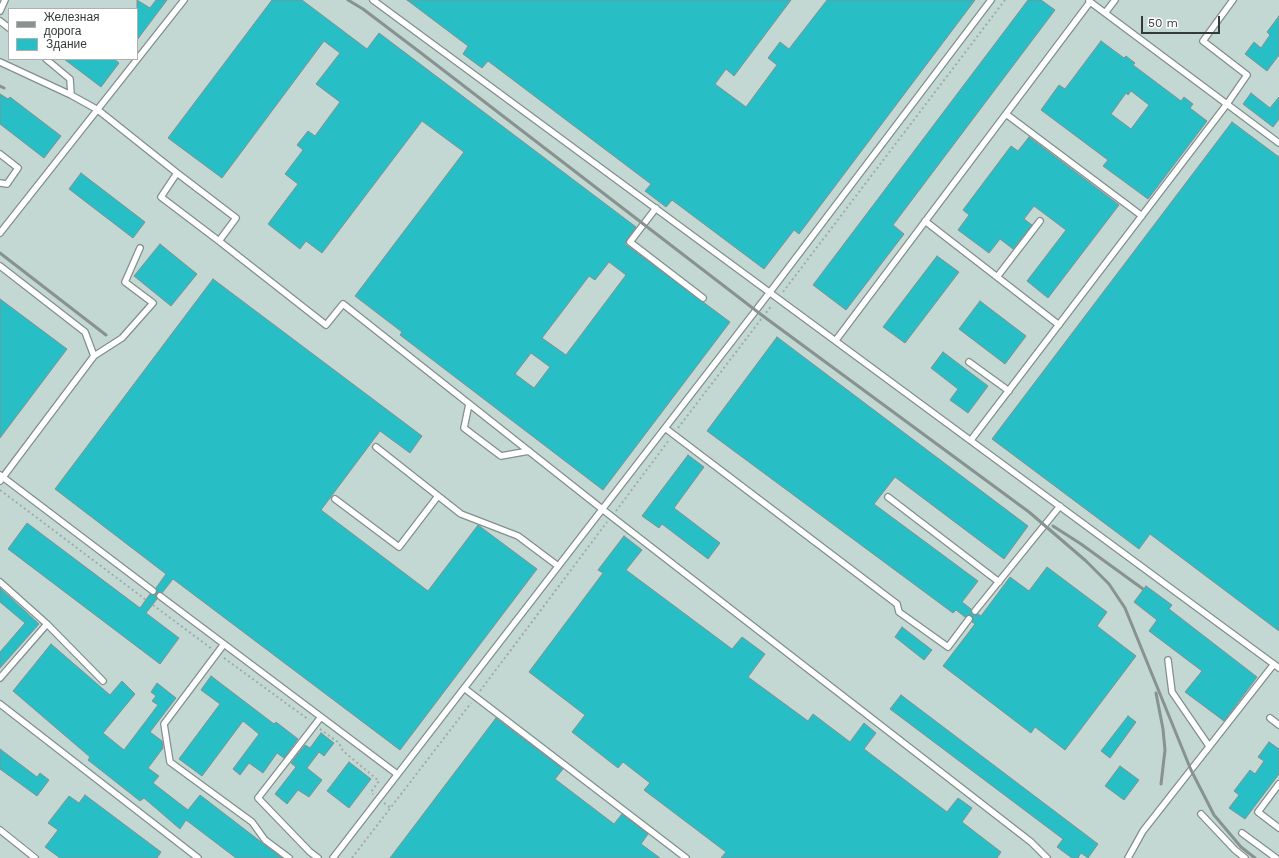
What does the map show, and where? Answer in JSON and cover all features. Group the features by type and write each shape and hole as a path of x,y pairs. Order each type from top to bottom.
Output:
{"lane":[{"path":"0,11 5,0"},
{"path":"138,59 184,0"},
{"path":"373,0 1279,668"},
{"path":"333,858 770,292 991,0"},
{"path":"1105,13 1116,0"},
{"path":"971,440 1227,104 1247,75 1203,42 1233,0"},
{"path":"836,340 1089,1 1279,143"},
{"path":"0,21 8,27"},
{"path":"47,60 70,79 71,95"},
{"path":"0,233 137,60"},
{"path":"0,62 71,95 98,110 236,218 219,241"},
{"path":"1006,114 1142,216"},
{"path":"0,154 18,168 8,184 0,183"},
{"path":"177,173 160,196 326,325 343,304 612,517 1031,842 1047,858"},
{"path":"656,208 630,242 703,298"},
{"path":"925,221 1059,324"},
{"path":"997,276 1040,221"},
{"path":"140,248 126,282 153,303 122,338 94,356 1,478 153,591"},
{"path":"0,266 85,332 94,356"},
{"path":"969,362 1009,391"},
{"path":"469,404 464,428 502,456 529,451"},
{"path":"665,428 897,604 898,612 948,647 969,619"},
{"path":"376,447 462,514 518,536 558,566"},
{"path":"335,499 399,547 438,496"},
{"path":"888,497 999,582"},
{"path":"975,612 1060,506"},
{"path":"0,582 47,624 103,681"},
{"path":"160,596 397,774"},
{"path":"0,678 47,624"},
{"path":"224,644 164,724 170,762 252,822 265,840 289,858"},
{"path":"1168,660 1172,692 1209,746"},
{"path":"1128,858 1143,831 1274,664"},
{"path":"464,688 686,858"},
{"path":"0,704 198,858"},
{"path":"318,858 310,852 258,798 321,717"},
{"path":"1270,718 1279,725"},
{"path":"1279,784 1258,812 1279,828"},
{"path":"1202,814 1235,850 1245,858"},
{"path":"0,830 36,858"},
{"path":"1242,833 1276,858 1279,854"}],"path":[{"path":"352,858 1005,0"},
{"path":"0,490 146,600"},
{"path":"153,605 339,743 343,751 379,781 371,792 391,808"}],"shaded area":[{"path":"0,0 1279,0 1279,858 0,858"}],"building":[{"path":"137,0 150,8 156,0 167,0 138,39"},
{"path":"272,0 302,0 367,49 379,33 636,227 625,244 730,322 603,490 400,335 402,332 355,296 464,152 422,121 322,253 306,241 300,249 268,224 298,184 285,174 303,150 297,145 308,131 315,136 340,102 316,84 340,53 324,41 222,178 168,138","holes":["609,262 626,275 566,355 542,338 589,276 595,280","531,353 550,367 534,388 515,374"]},
{"path":"407,0 791,0 734,76 726,69 715,84 746,107 777,65 768,58 780,42 789,49 827,0 975,0 799,234 794,230 764,269 672,200 666,207 645,191 651,184 488,61 482,68 463,54 468,46"},
{"path":"1028,0 1041,0 1055,10 893,225 904,234 846,310 813,285"},
{"path":"1279,16 1279,55 1267,71 1245,54 1254,42 1261,48 1270,35 1267,32"},
{"path":"1101,41 1124,58 1126,56 1135,63 1133,65 1181,101 1184,97 1193,104 1190,108 1207,121 1148,199 1103,166 1108,160 1041,110 1059,85 1065,89","holes":["1131,91 1149,105 1131,129 1111,114 1126,93 1128,95"]},
{"path":"65,60 115,60 119,63 101,87"},
{"path":"1251,93 1270,108 1279,97 1279,119 1273,127 1243,104"},
{"path":"0,94 8,99 10,97 61,136 44,158 0,124"},
{"path":"1232,122 1279,157 1279,631 1150,534 1139,549 992,439"},
{"path":"1029,137 1119,205 1048,298 1027,281 1066,230 1034,206 1024,219 1032,225 1013,249 1000,239 989,253 958,230 969,215 963,210 1011,146 1018,151"},
{"path":"81,173 145,222 133,238 69,189"},
{"path":"160,244 197,274 171,306 134,276"},
{"path":"937,256 959,272 905,343 883,327"},
{"path":"213,279 422,436 410,453 380,431 321,510 428,591 478,525 537,569 400,750 173,579 162,593 159,592 156,594 156,588 166,574 55,489"},
{"path":"0,299 67,349 0,438"},
{"path":"980,301 1026,336 1005,364 959,329"},
{"path":"777,337 1028,526 1004,559 895,477 874,504 978,581 962,602 971,609 972,614 978,614 981,616 1010,577 1029,591 1047,567 1107,612 1097,626 1136,656 1065,750 1035,727 1031,733 943,666 975,624 972,622 972,616 969,615 965,617 956,610 953,613 707,431"},
{"path":"943,352 988,386 968,413 950,400 958,389 931,368"},
{"path":"688,455 704,467 674,508 720,543 708,559 662,524 659,528 642,516"},
{"path":"27,523 140,608 150,594 156,594 157,599 146,613 179,638 160,664 8,549"},
{"path":"624,536 642,550 626,570 732,649 742,637 765,654 748,677 808,721 813,714 850,742 864,723 876,733 864,749 947,812 958,798 972,808 962,822 1001,852 997,858 721,858 726,852 644,790 650,783 623,762 618,768 572,732 585,715 529,672 603,573 598,570"},
{"path":"1146,586 1172,605 1169,609 1257,677 1224,721 1185,692 1202,671 1149,631 1157,620 1134,602"},
{"path":"0,588 39,624 0,668 0,652 25,623 0,602"},
{"path":"902,627 932,650 924,660 895,637"},
{"path":"51,644 110,695 122,681 135,694 103,733 124,750 158,705 152,701 156,696 151,692 157,683 176,698 150,732 162,741 163,748 148,768 159,776 153,783 188,810 200,795 282,858 236,858 186,820 180,829 144,798 140,801 88,760 90,757 13,691"},
{"path":"211,676 274,724 276,722 298,739 284,758 277,753 263,773 249,763 240,775 233,769 259,734 243,721 202,776 179,759 220,704 201,690"},
{"path":"901,695 1098,844 1088,858 1081,853 1078,858 1072,858 1057,847 1063,839 890,709"},
{"path":"1128,716 1136,722 1110,758 1101,751"},
{"path":"496,718 563,769 555,779 614,824 622,814 648,834 641,844 660,858 390,858"},
{"path":"321,733 334,743 324,756 319,752 307,768 322,780 309,797 298,790 287,804 275,794 296,767 291,763 305,745 310,748"},
{"path":"1269,742 1279,749 1279,774 1245,819 1229,808 1239,795 1234,791 1250,770 1255,774 1264,761 1258,757"},
{"path":"0,749 37,777 40,773 49,780 37,796 0,769"},
{"path":"349,762 371,779 349,808 327,791"},
{"path":"1120,766 1139,780 1124,800 1105,786"},
{"path":"85,795 161,852 157,858 60,858 45,847 58,830 48,823 69,796 79,803"}],"railway":[{"path":"348,0 363,9 421,53 763,316 1029,512 1086,561 1109,584 1125,608 1191,770 1214,815 1241,847 1255,858"},
{"path":"0,86 4,88"},
{"path":"0,253 106,335"},
{"path":"1053,526 1081,544 1143,589"},
{"path":"1156,693 1163,729 1165,750 1161,784"}]}
